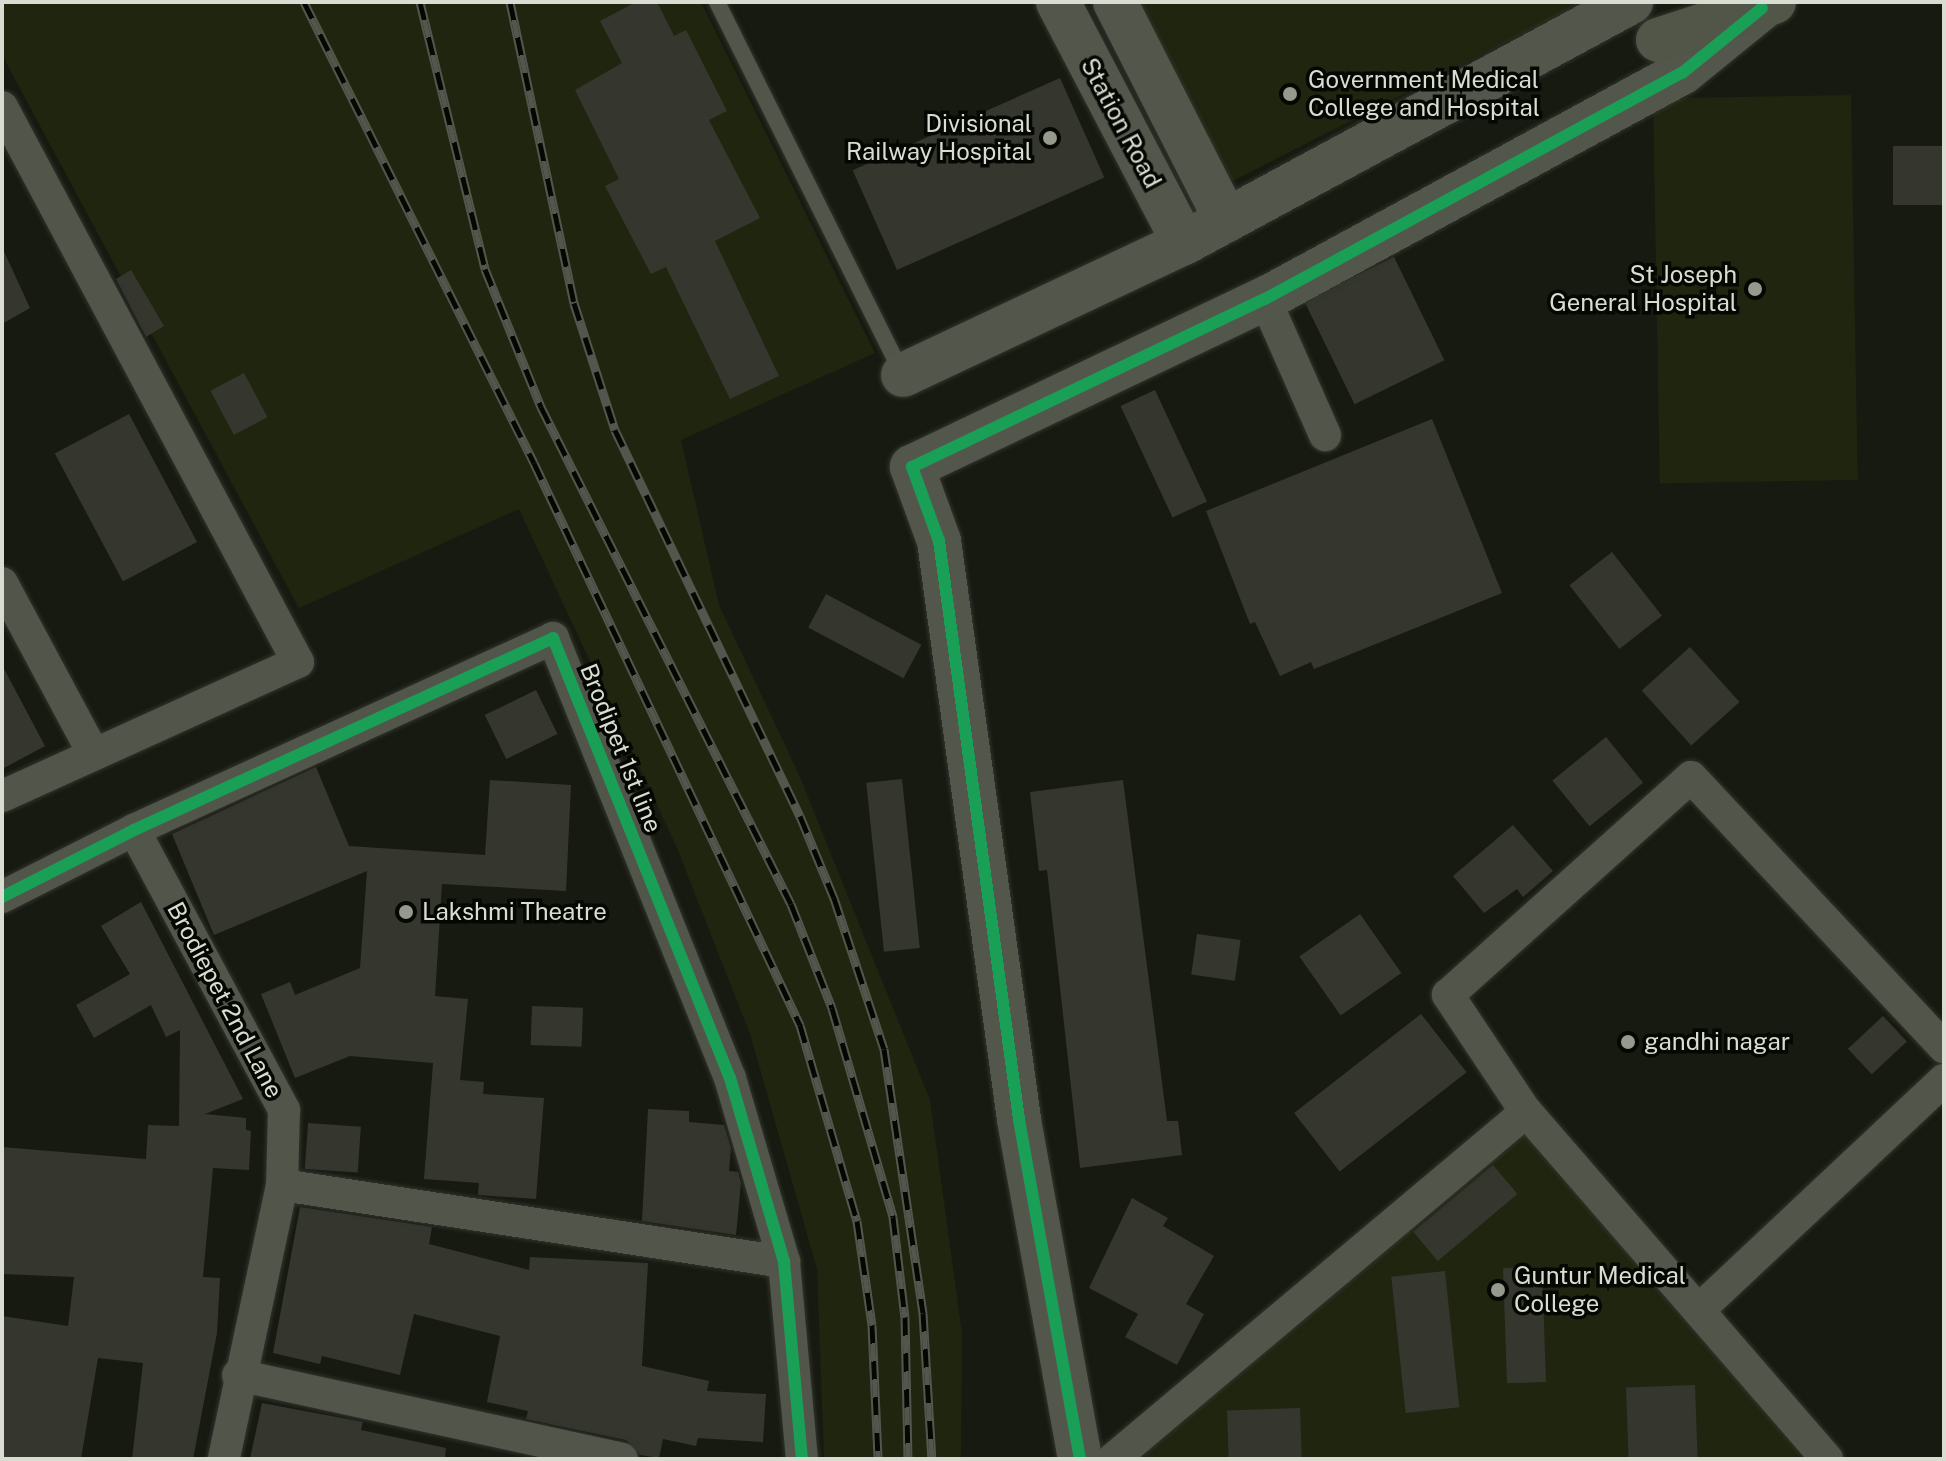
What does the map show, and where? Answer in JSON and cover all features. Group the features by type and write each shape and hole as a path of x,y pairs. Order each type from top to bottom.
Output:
{"main road":[{"path":"1707,2 1658,40 1768,5"}],"street":[{"name":"Station Road","path":"1058,2 1184,243"},
{"path":"1115,2 1226,220"},
{"path":"903,375 1184,243 1631,2"},
{"path":"1080,1459 1019,1119 939,541 912,467 1265,299 1682,73 1768,5"},
{"path":"2,107 298,662 2,796"},
{"path":"1265,299 1325,435"},
{"path":"2,583 93,753"},
{"name":"Brodipet 1st line","path":"2,897 134,830 553,638 730,1078 784,1262 802,1459"},
{"path":"1827,1459 1526,1112 1448,995 1691,777 1944,1047"},
{"name":"Brodiepet 2nd Lane","path":"134,830 284,1110 282,1185 238,1375 224,1459"},
{"path":"1700,1309 1944,1080"},
{"path":"1113,1459 1526,1112"},
{"path":"282,1185 784,1262"},
{"path":"238,1375 622,1459"}],"lane":[{"path":"717,2 903,375"}],"shaded area":[{"path":"2,2 701,2 875,353 681,440 719,605 800,777 930,1100 962,1333 961,1459 824,1459 817,1269 750,1034 677,848 519,509 299,608 2,55"},
{"name":"Government Medical College and Hospital","path":"1131,2 1585,2 1223,186"},
{"name":"St Joseph General Hospital","path":"1851,95 1858,480 1660,483 1653,98"},
{"name":"Guntur Medical College","path":"1527,1121 1814,1459 1123,1459"}],"building":[{"path":"636,2 657,2 674,36 686,30 727,111 709,120 760,218 715,241 779,376 730,399 666,267 651,274 605,186 619,179 575,90 622,63 600,21"},
{"path":"1060,78 1104,178 897,270 853,170"},
{"path":"1893,146 1944,146 1944,205 1893,205"},
{"path":"2,247 30,308 2,324"},
{"path":"1394,257 1444,360 1355,404 1304,301"},
{"path":"131,270 164,326 146,337 116,279"},
{"path":"244,373 267,417 234,435 210,391"},
{"path":"1155,390 1207,501 1173,518 1121,406"},
{"path":"129,414 197,542 123,581 55,453"},
{"path":"1432,419 1502,593 1314,669 1311,662 1280,676 1255,622 1250,624 1206,511"},
{"path":"1612,552 1662,616 1619,649 1569,585"},
{"path":"826,594 921,645 904,678 808,628"},
{"path":"1690,647 1740,702 1691,745 1642,690"},
{"path":"2,665 45,746 2,769"},
{"path":"536,690 557,734 506,759 485,715"},
{"path":"1606,737 1643,783 1590,826 1552,780"},
{"path":"316,767 349,846 485,855 490,780 571,785 566,891 442,884 435,996 468,999 460,1080 484,1082 483,1094 544,1098 536,1199 478,1195 479,1183 424,1179 433,1063 350,1056 295,1078 261,994 290,982 295,995 360,968 367,871 214,935 172,834"},
{"path":"902,779 920,948 884,952 866,783"},
{"path":"1123,780 1167,1121 1178,1121 1182,1155 1080,1168 1047,870 1039,871 1030,792"},
{"path":"1513,825 1553,871 1523,897 1517,889 1484,913 1453,876"},
{"path":"141,902 243,1099 205,1114 246,1118 246,1130 251,1131 249,1170 213,1168 203,1277 220,1278 217,1333 193,1459 132,1459 143,1363 98,1358 81,1459 2,1459 2,1316 68,1326 74,1277 2,1274 2,1147 146,1159 148,1125 179,1126 180,1030 166,1037 151,1005 94,1038 76,1005 130,974 101,926"},
{"path":"1360,914 1401,973 1341,1015 1299,956"},
{"path":"1197,934 1241,940 1235,981 1191,975"},
{"path":"532,1006 583,1008 582,1047 531,1045"},
{"path":"1421,1014 1467,1072 1340,1171 1294,1113"},
{"path":"1883,1016 1907,1042 1872,1074 1848,1049"},
{"path":"648,1109 689,1111 689,1122 724,1125 731,1148 729,1171 738,1172 741,1183 736,1235 642,1221"},
{"path":"308,1123 361,1127 358,1173 305,1169"},
{"path":"1493,1165 1517,1194 1438,1261 1413,1232"},
{"path":"1132,1198 1168,1218 1163,1226 1214,1256 1186,1304 1204,1314 1177,1365 1125,1337 1138,1314 1089,1288"},
{"path":"300,1207 432,1227 429,1244 529,1270 530,1257 648,1263 642,1366 709,1381 707,1391 766,1394 763,1442 698,1438 696,1446 663,1439 659,1458 640,1455 626,1440 526,1419 528,1411 487,1402 500,1336 414,1314 400,1375 322,1356 320,1364 273,1353"},
{"path":"1542,1267 1546,1382 1507,1383 1503,1268"},
{"path":"1445,1271 1459,1407 1406,1413 1391,1277"},
{"path":"1695,1385 1698,1459 1629,1459 1626,1387"},
{"path":"262,1403 363,1422 361,1430 446,1448 445,1459 250,1459"},
{"path":"1300,1408 1302,1459 1229,1459 1227,1411"}],"railway":[{"path":"304,2 534,463 800,1025 857,1221 872,1325 878,1459"},
{"path":"420,2 485,269 541,407 791,904 832,1008 893,1217 905,1317 908,1459"},
{"path":"510,2 574,303 615,430 800,816 834,898 884,1049 923,1313 932,1459"}],"cycle path":[{"path":"1080,1459 1019,1119 939,541 912,467 1265,299 1682,73 1762,8"},
{"path":"2,897 134,830 553,638 730,1078 784,1262 802,1459"}],"place":[{"name":"Government Medical College and Hospital","path":"1290,94"},
{"name":"Divisional Railway Hospital","path":"1050,138"},
{"name":"St Joseph General Hospital","path":"1755,289"},
{"name":"Lakshmi Theatre","path":"406,912"},
{"name":"gandhi nagar","path":"1628,1042"},
{"name":"Guntur Medical College","path":"1498,1290"}]}
